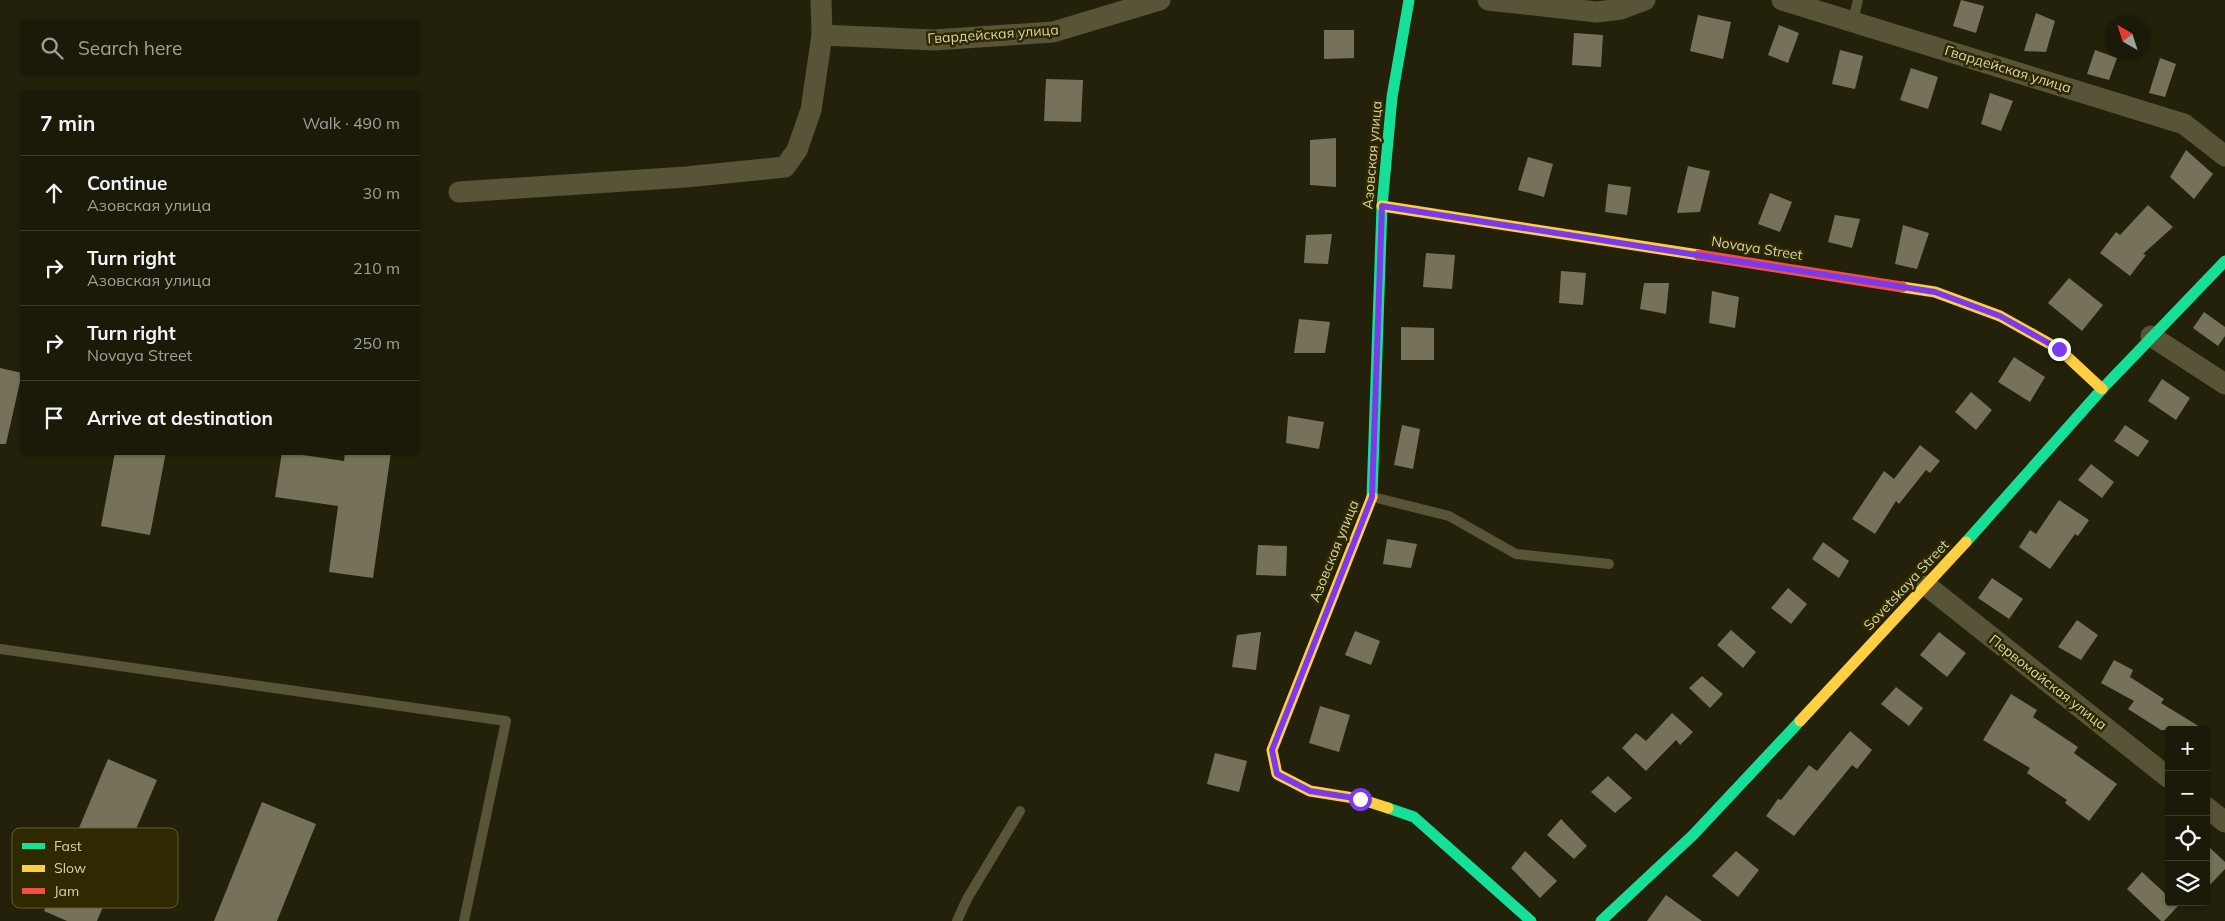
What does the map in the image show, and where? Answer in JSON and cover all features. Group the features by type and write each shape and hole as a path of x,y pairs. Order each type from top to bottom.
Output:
{"street":[{"path":"459,192 686,177 785,167 797,150 811,110 822,35 821,0"},
{"name":"Гвардейская улица","path":"822,35 934,40 1053,32 1160,0"},
{"name":"Азовская улица","path":"1409,0 1392,97 1382,206 1372,497 1272,750 1277,774 1310,791 1360,799 1414,817 1531,921"},
{"path":"1488,0 1597,12 1621,9 1645,0"},
{"name":"Гвардейская улица","path":"1782,0 1853,20 2184,124 2225,156"},
{"name":"Novaya Street","path":"1382,206 1935,292 2000,316 2059,349 2102,389"},
{"name":"Sovetskaya Street","path":"1604,920 1693,835 1927,586 2151,336 2225,261"},
{"path":"2151,336 2225,384"},
{"name":"Первомайская улица","path":"1927,586 2165,775"},
{"path":"2210,810 2225,822"}],"lane":[{"path":"1853,20 1858,0"},
{"path":"1372,497 1449,516 1516,554 1609,564"},
{"path":"0,650 506,721 464,921"},
{"path":"957,921 967,899 1020,811"}],"building":[{"path":"1961,0 1984,6 1976,33 1953,26"},
{"path":"2036,13 2055,21 2046,52 2024,51"},
{"path":"1698,15 1731,22 1723,59 1690,51"},
{"path":"1779,25 1799,33 1788,63 1768,55"},
{"path":"1324,30 1354,30 1354,58 1324,59"},
{"path":"1574,33 1603,35 1601,67 1572,65"},
{"path":"1840,50 1863,56 1855,89 1832,84"},
{"path":"2095,50 2105,54 2105,60 2116,60 2109,80 2087,74"},
{"path":"2160,58 2176,64 2165,97 2149,93"},
{"path":"1911,68 1938,77 1928,109 1900,100"},
{"path":"1046,79 1083,80 1081,122 1044,121"},
{"path":"1990,93 2013,101 2001,131 1981,124"},
{"path":"1336,138 1336,187 1310,185 1310,140"},
{"path":"2186,150 2213,174 2194,199 2170,177"},
{"path":"1528,157 1553,164 1544,197 1518,190"},
{"path":"1688,166 1710,171 1700,212 1677,213"},
{"path":"1608,184 1631,187 1627,215 1605,212"},
{"path":"1770,193 1792,202 1780,232 1758,224"},
{"path":"2148,205 2173,227 2143,254 2146,255 2130,276 2100,253 2116,232 2120,235"},
{"path":"1835,215 1860,219 1852,248 1828,242"},
{"path":"1903,225 1929,233 1917,269 1895,264"},
{"path":"1332,234 1328,264 1304,263 1306,235"},
{"path":"1426,253 1455,255 1452,289 1423,287"},
{"path":"1561,271 1586,273 1583,305 1559,303"},
{"path":"2069,278 2103,305 2082,331 2048,303"},
{"path":"1644,283 1669,283 1666,314 1640,309"},
{"path":"1712,291 1739,297 1735,328 1709,323"},
{"path":"2204,312 2225,327 2225,336 2218,346 2193,328"},
{"path":"1299,319 1330,322 1325,353 1294,353"},
{"path":"1401,327 1434,328 1434,360 1401,360"},
{"path":"2014,357 2045,377 2030,402 1998,382"},
{"path":"0,368 20,373 20,382 6,444 0,444"},
{"path":"2162,379 2190,398 2176,420 2148,401"},
{"path":"1971,392 1992,410 1976,430 1955,412"},
{"path":"1288,416 1324,422 1319,449 1286,443"},
{"path":"1402,425 1420,429 1413,469 1394,465"},
{"path":"2125,425 2149,441 2138,457 2114,441"},
{"path":"1920,445 1940,461 1930,473 1926,470 1899,504 1896,501 1875,534 1852,519 1884,471 1894,479"},
{"path":"114,455 165,455 150,535 101,526"},
{"path":"282,455 303,455 344,461 345,455 391,455 373,578 329,572 338,506 275,497"},
{"path":"2091,464 2114,482 2102,498 2078,480"},
{"path":"2059,500 2089,520 2078,536 2075,534 2050,569 2019,547 2030,530 2036,534"},
{"path":"1387,539 1417,544 1411,568 1383,564"},
{"path":"1823,542 1849,561 1839,578 1812,559"},
{"path":"1258,545 1287,546 1286,576 1256,575"},
{"path":"1992,578 2023,599 2009,619 1978,598"},
{"path":"1788,588 1807,604 1791,624 1771,608"},
{"path":"2077,620 2098,635 2081,660 2058,647"},
{"path":"1731,630 1756,652 1743,668 1717,645"},
{"path":"1355,631 1380,641 1371,665 1345,655"},
{"path":"1261,632 1256,670 1232,667 1237,635"},
{"path":"1939,632 1966,653 1947,677 1920,655"},
{"path":"2114,660 2133,670 2130,677 2164,699 2161,703 2198,726 2165,726 2165,730 2161,730 2128,709 2134,701 2101,683"},
{"path":"1702,676 1723,694 1710,708 1689,688"},
{"path":"1896,687 1923,708 1909,726 1881,704"},
{"path":"2011,694 2037,710 2033,717 2078,747 2074,753 2117,784 2089,821 2065,803 2067,800 2027,773 2030,768 1983,740"},
{"path":"1320,706 1350,715 1339,752 1309,743"},
{"path":"1672,713 1693,732 1680,745 1676,740 1646,771 1622,748 1636,733 1646,741"},
{"path":"1850,731 1872,750 1857,769 1852,765 1794,836 1766,816 1778,799 1781,800 1809,765 1817,771"},
{"path":"1215,753 1247,761 1239,792 1207,784"},
{"path":"108,759 157,780 137,828 79,828"},
{"path":"1608,776 1632,798 1615,813 1591,792"},
{"path":"262,802 316,824 277,921 214,921"},
{"path":"1561,819 1587,846 1574,859 1547,835"},
{"path":"2210,848 2225,862 2225,869 2210,885"},
{"path":"1525,851 1557,881 1540,898 1511,868"},
{"path":"1736,851 1759,870 1738,897 1712,876"},
{"path":"2142,872 2165,893 2165,906 2178,906 2164,921 2161,921 2127,889"},
{"path":"1666,895 1702,921 1647,921"},
{"path":"45,908 103,908 97,921 67,921 44,911"}],"traffic: fast":[{"path":"1372,497 1382,206 1392,97 1409,0"},
{"path":"1966,542 2102,389 2225,261"},
{"path":"1601,921 1693,835 1800,721"},
{"path":"1388,808 1414,817 1531,921"}],"traffic: slow":[{"path":"1382,206 1699,255"},
{"path":"1902,287 1935,292 2000,316 2059,349 2102,389"},
{"path":"1372,497 1272,750 1277,774 1310,791 1360,799 1388,808"},
{"path":"1800,721 1966,542"}],"traffic: jam":[{"path":"1699,255 1902,287"}],"route":[{"path":"1360,799 1310,791 1277,774 1272,750 1372,497 1382,206 1935,292 2000,316 2059,349"}]}
